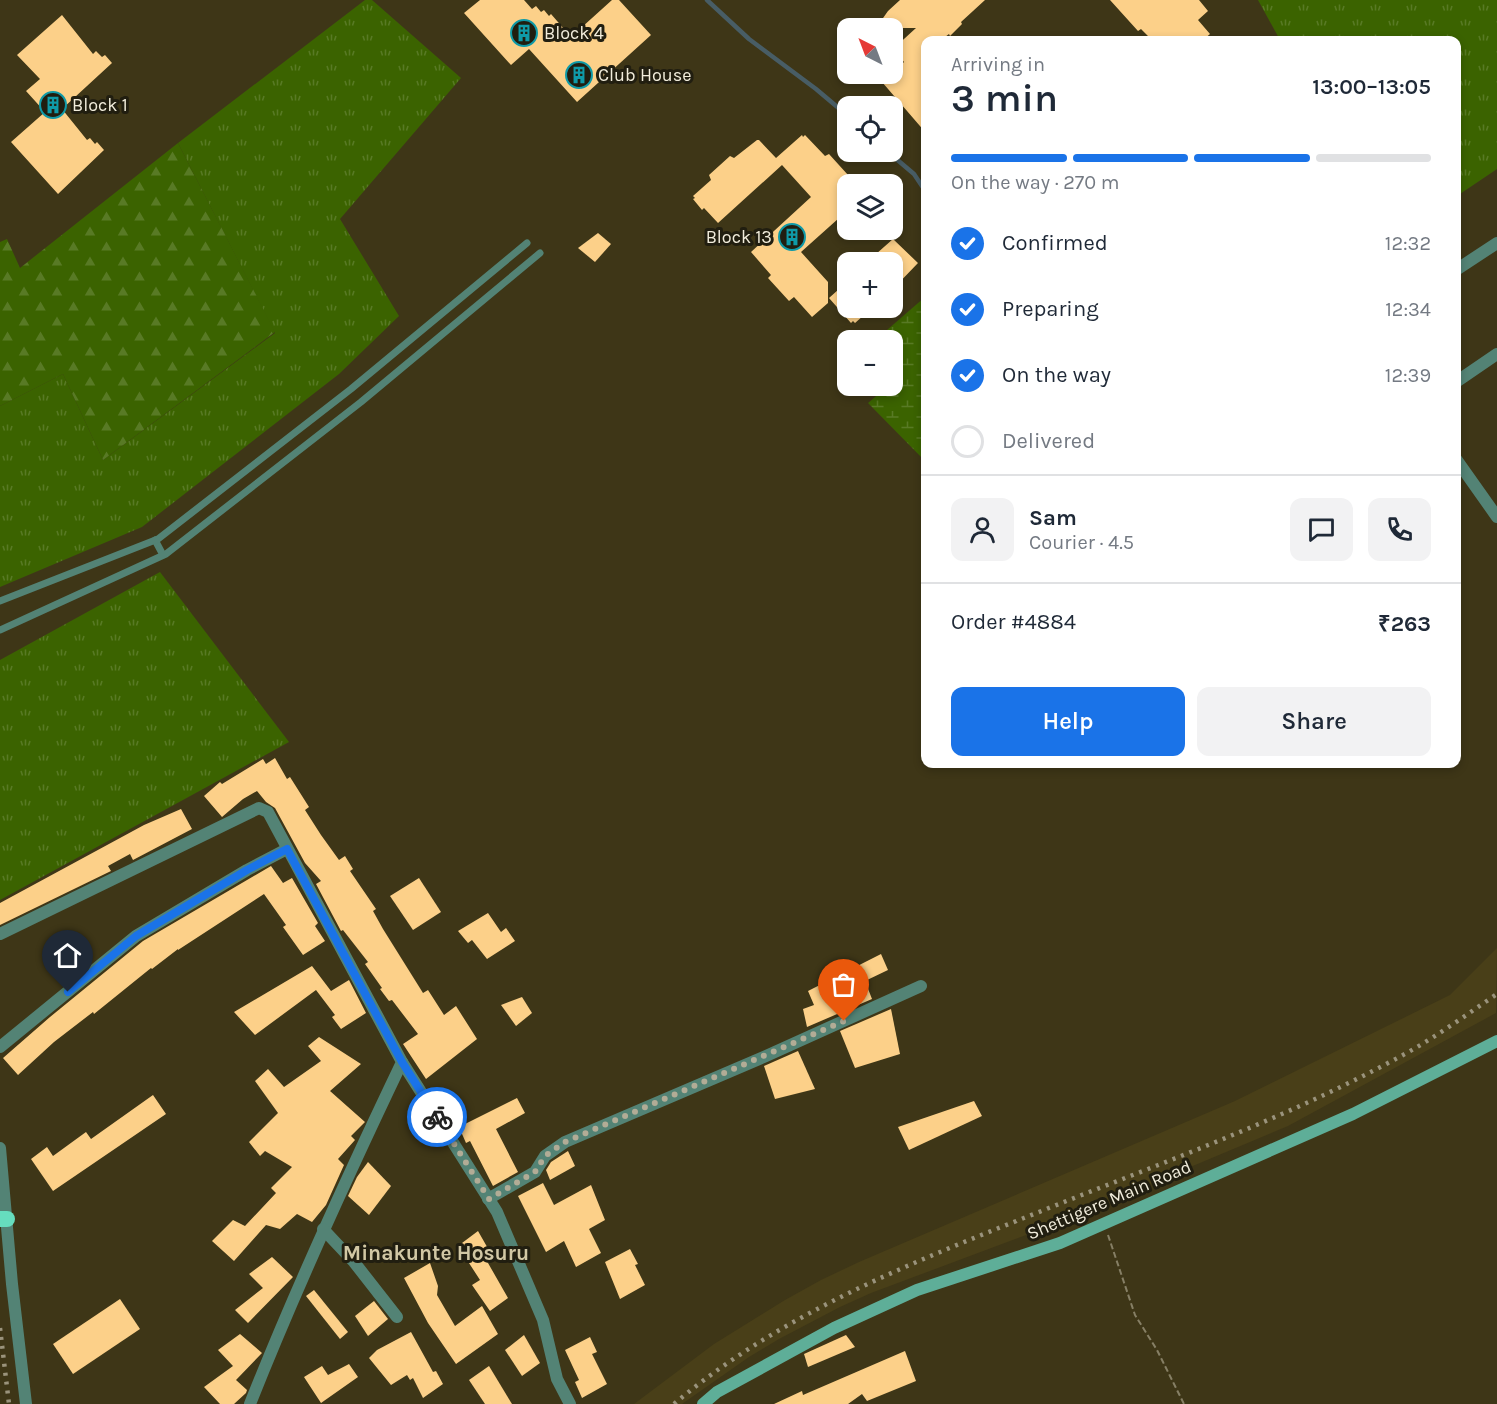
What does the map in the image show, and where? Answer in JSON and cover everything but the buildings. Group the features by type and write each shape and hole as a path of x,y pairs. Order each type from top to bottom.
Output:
{"main road":[{"name":"Shettigere Main Road","path":"703,1404 717,1392 834,1328 917,1290 1060,1243 1353,1114 1497,1041"}],"street":[{"path":"1461,267 1497,243"},
{"path":"1461,379 1497,354"},
{"path":"1461,466 1497,517"},
{"path":"0,934 259,808 268,812 402,1062 497,1212 543,1320 557,1379 570,1404"},
{"path":"0,1047 136,936 287,849"},
{"path":"489,1199 535,1172 545,1156 565,1142 766,1056 921,986"},
{"path":"250,1404 286,1311 402,1062"},
{"path":"0,1148 4,1219 26,1404"},
{"path":"323,1229 398,1317"}],"lane":[{"path":"0,601 155,540 351,389 527,243"},
{"path":"0,630 163,555 362,402 540,253"},
{"path":"155,540 163,555"}],"path":[{"path":"1104,1224 1135,1315 1157,1350 1184,1404"}],"shaded area":[{"path":"1497,948 1496,1013 1288,1126 1045,1228 871,1293 840,1307 749,1357 682,1404 634,1404 714,1344 821,1280 1235,1101 1450,995"}],"green space":[{"path":"365,0 372,0 461,78 340,219 399,316 339,374 142,527 0,587 0,406 63,374 103,460 275,333 178,143"},
{"path":"1258,0 1497,0 1497,169 1461,193 1461,36 1278,36"},
{"path":"178,143 275,332 103,460 63,374 0,406 0,242 7,239 20,268"},
{"path":"921,300 921,457 868,403 876,396 903,396 903,330 887,330"},
{"path":"160,572 289,742 0,900 0,660"}],"waterway":[{"path":"707,0 749,39 837,107"},
{"path":"900,162 914,174 921,184"}],"railway":[{"path":"674,1404 717,1370 762,1340 809,1313 907,1266 1233,1135 1319,1097 1415,1048 1497,994"},
{"path":"0,1328 9,1404"}],"way so far":[{"path":"437,1117 489,1199 535,1172 551,1150 565,1142 844,1021"}],"place":[{"name":"Block 4","path":"524,33"},
{"name":"Club House","path":"579,75"},
{"name":"Block 1","path":"53,105"},
{"name":"Block 13","path":"792,237"}],"district":[{"name":"Minakunte Hosuru","path":"436,1253"}],"route":[{"path":"68,992 136,936 287,849 402,1062 437,1117"}]}
